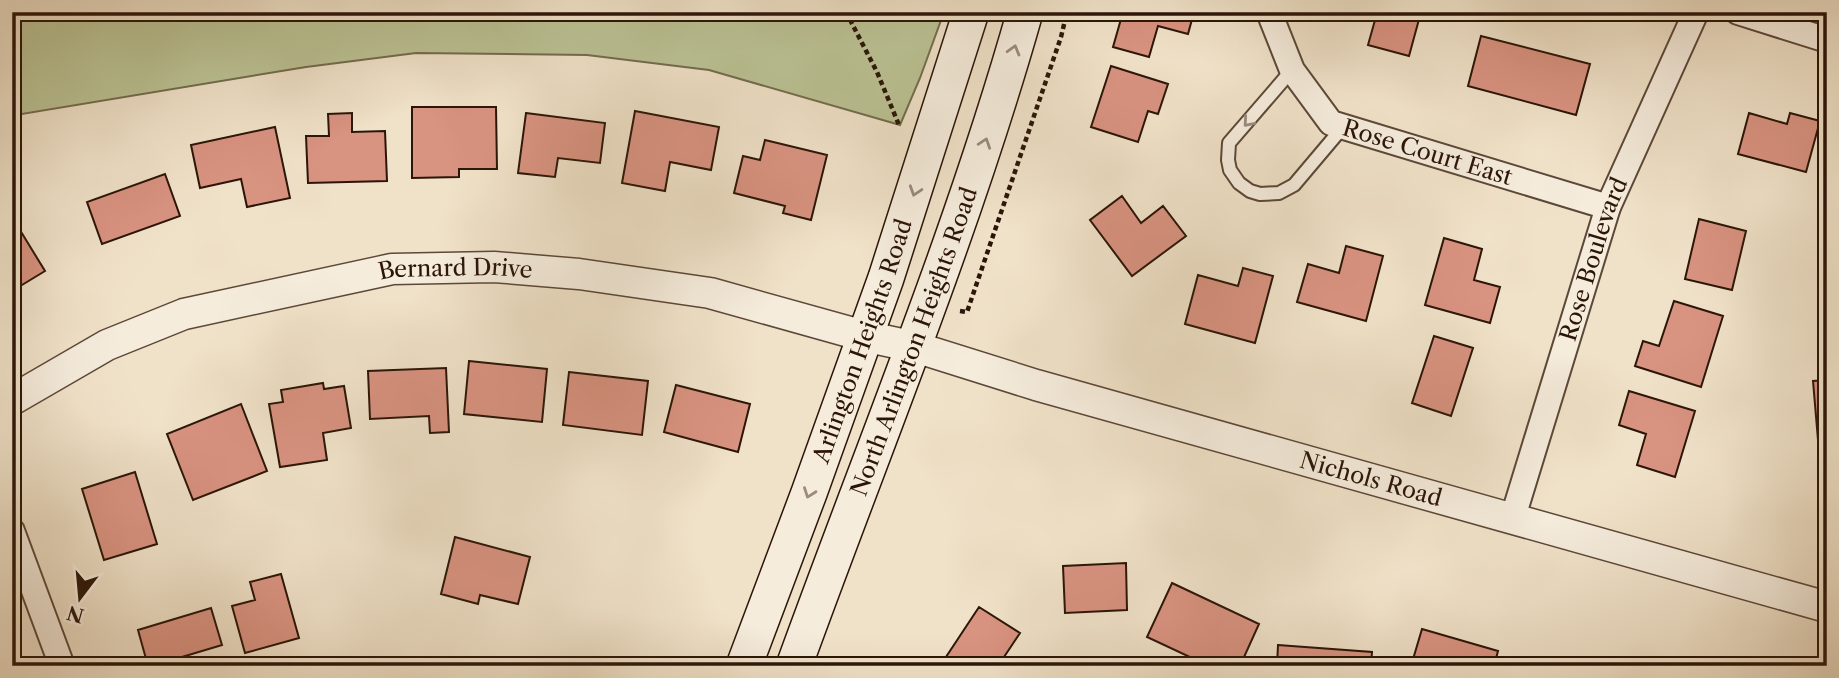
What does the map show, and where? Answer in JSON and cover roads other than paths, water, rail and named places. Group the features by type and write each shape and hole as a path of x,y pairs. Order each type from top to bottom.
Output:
{"main road":[{"name":"Arlington Heights Road","path":"744,666 886,278 971,12"},
{"name":"North Arlington Heights Road","path":"794,666 915,347 1004,88 1025,12"}],"street":[{"name":"Rose Court East","path":"1269,12 1292,70 1331,124 1608,207"},
{"name":"Rose Boulevard","path":"1513,517 1608,207 1696,12"},
{"path":"1738,12 1827,40"},
{"name":"Bernard Drive","path":"12,400 107,345 184,314 392,269 494,267 579,274 710,293 864,336 915,347"},
{"name":"Nichols Road","path":"915,347 1036,385 1827,607"},
{"path":"12,531 62,666"}],"lane":[{"path":"1292,70 1229,143 1230,170 1239,183 1260,194 1279,193 1294,185 1343,127"}]}
